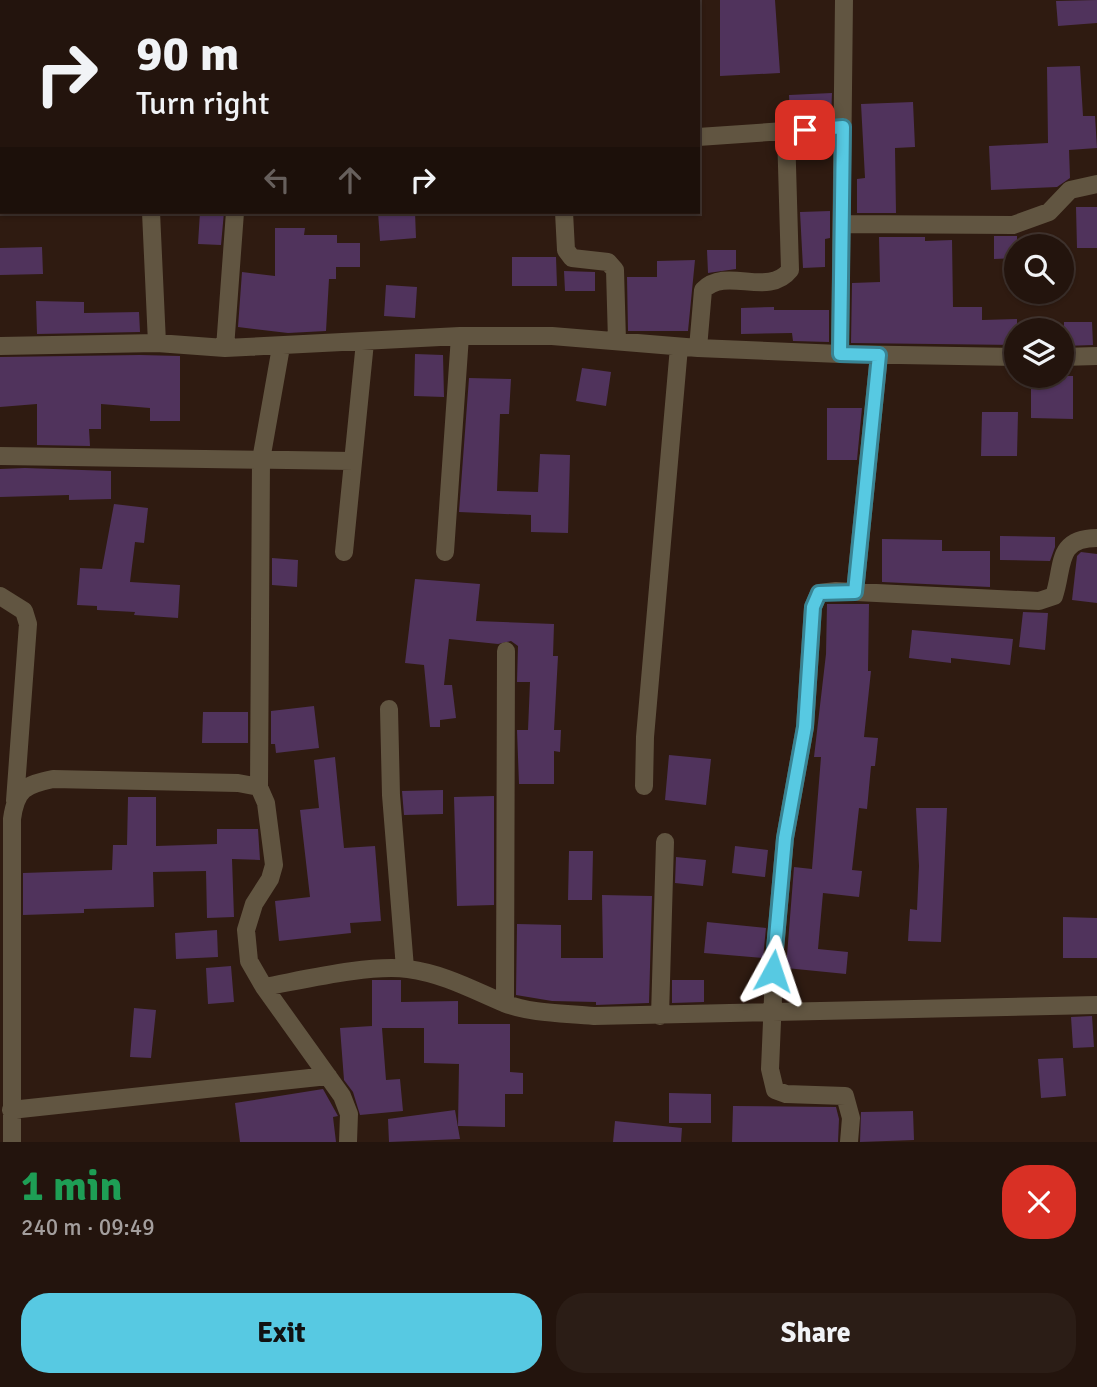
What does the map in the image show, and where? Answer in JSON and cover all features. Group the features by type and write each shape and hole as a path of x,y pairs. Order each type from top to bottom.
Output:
{"street":[{"path":"840,354 844,0"},
{"path":"700,137 843,127"},
{"path":"698,348 703,290 710,283 719,280 769,283 783,278 790,270 786,131"},
{"path":"843,223 1013,225 1049,212 1070,190 1097,184"},
{"path":"151,214 157,344"},
{"path":"225,348 235,214"},
{"path":"564,214 566,250 572,258 608,261 615,270 617,341"},
{"path":"0,346 157,344 225,348 281,347 460,336 552,336 698,348 1004,357"},
{"path":"445,552 460,336"},
{"path":"344,552 365,342"},
{"path":"644,786 645,737 679,346"},
{"path":"281,347 261,460 259,787 266,803 274,865 270,879 254,904 246,930 249,961 264,987 328,1076 349,1114 348,1142"},
{"path":"855,592 879,355"},
{"path":"1074,357 1097,356"},
{"path":"0,456 353,461"},
{"path":"849,1142 852,1118 845,1096 786,1094 775,1090 770,1069 770,1014 785,838 805,727 813,607 819,593 855,592 1039,601 1054,596 1060,578 1062,554 1071,544 1097,538"},
{"path":"0,596 24,611 28,624 15,801 12,1142"},
{"path":"505,1003 506,651"},
{"path":"389,709 391,795 405,968"},
{"path":"15,801 28,785 53,779 238,783 259,787"},
{"path":"660,1016 665,842"},
{"path":"264,987 335,974 405,968 449,977 505,1003 538,1011 660,1016 1097,1005"},
{"path":"11,1110 328,1076"}],"building":[{"path":"720,0 775,0 780,73 720,76"},
{"path":"1097,0 1097,23 1058,26 1056,1"},
{"path":"1080,66 1083,116 1095,116 1097,148 1069,150 1070,178 1057,187 991,190 989,146 1048,143 1047,67"},
{"path":"832,93 831,116 790,119 789,95"},
{"path":"913,102 915,147 895,148 896,213 857,213 857,179 865,178 861,104"},
{"path":"1076,207 1097,207 1097,248 1077,248"},
{"path":"830,211 830,238 825,239 825,267 803,268 800,212"},
{"path":"200,214 224,214 221,245 198,244"},
{"path":"378,214 415,214 416,238 380,241"},
{"path":"275,228 305,228 304,235 337,235 337,243 360,243 360,267 336,267 336,279 329,279 326,331 288,333 238,327 242,272 275,276"},
{"path":"994,236 1004,236 1004,259 994,259"},
{"path":"879,237 925,237 925,241 952,240 953,307 982,307 982,320 1004,319 1004,345 851,343 852,283 880,282"},
{"path":"42,247 43,274 0,275 0,248"},
{"path":"707,250 736,250 736,269 708,273"},
{"path":"512,257 556,257 557,286 512,286"},
{"path":"695,260 688,331 628,331 627,277 657,277 657,261"},
{"path":"564,271 595,272 595,291 565,291"},
{"path":"386,285 417,287 415,318 384,316"},
{"path":"36,301 84,302 84,313 139,312 140,332 37,334"},
{"path":"774,307 774,310 829,310 829,342 793,341 792,333 741,334 741,308"},
{"path":"1074,322 1092,322 1093,345 1074,346"},
{"path":"415,354 443,355 444,397 414,396"},
{"path":"180,356 180,421 150,421 150,408 101,404 101,429 89,429 90,446 37,445 37,404 0,407 0,357"},
{"path":"582,368 611,372 606,406 576,401"},
{"path":"469,378 511,379 509,414 500,414 497,491 538,492 540,454 570,455 568,533 531,532 531,515 459,512"},
{"path":"1031,388 1073,388 1073,419 1031,418"},
{"path":"827,408 862,408 857,460 827,460"},
{"path":"982,412 1018,412 1017,456 981,456"},
{"path":"0,469 111,471 111,499 69,500 69,495 0,497"},
{"path":"114,504 148,508 144,543 135,542 130,582 180,585 178,618 134,615 135,612 97,610 97,606 77,605 80,568 102,569"},
{"path":"1000,536 1055,537 1055,547 1050,561 1000,560"},
{"path":"882,539 942,540 942,551 990,551 990,587 882,582"},
{"path":"1081,552 1097,554 1097,603 1072,600 1077,556"},
{"path":"272,558 298,560 297,587 272,585"},
{"path":"415,579 480,584 476,621 554,624 553,656 558,656 554,730 561,730 560,752 554,751 554,784 519,784 517,730 528,730 530,682 517,682 518,646 511,641 498,644 449,639 444,685 452,685 456,718 440,720 440,727 430,727 424,665 405,663"},
{"path":"827,604 869,604 868,671 871,671 864,737 878,738 875,766 871,766 867,809 859,808 852,870 862,871 859,897 823,893 818,949 848,952 846,974 786,968 794,867 812,869 821,757 814,757 826,654"},
{"path":"1023,612 1048,613 1045,650 1019,647"},
{"path":"912,630 1013,639 1010,665 951,658 951,663 909,658"},
{"path":"314,706 319,748 276,753 275,744 271,744 271,711"},
{"path":"203,712 248,712 248,743 202,743"},
{"path":"669,755 711,759 706,805 665,800"},
{"path":"335,757 344,848 375,846 381,921 350,923 351,933 279,941 275,901 310,897 300,810 319,808 314,760"},
{"path":"443,790 443,814 404,815 402,791"},
{"path":"494,796 494,905 457,906 454,797"},
{"path":"128,797 156,797 156,846 217,844 217,829 258,829 260,860 232,859 234,917 207,918 206,871 153,872 154,907 84,909 84,913 23,915 23,873 112,870 113,845 127,845"},
{"path":"916,808 947,808 941,942 908,941 910,909 917,910 919,866"},
{"path":"735,846 768,850 765,877 732,873"},
{"path":"569,851 593,851 592,900 568,900"},
{"path":"676,857 706,860 703,886 675,883"},
{"path":"602,895 652,896 649,1003 596,1005 596,1002 552,1001 516,995 517,924 561,925 561,958 603,958"},
{"path":"1063,917 1097,918 1097,958 1063,958"},
{"path":"707,922 766,928 763,958 704,953"},
{"path":"217,930 218,957 176,959 175,933"},
{"path":"231,966 234,1002 208,1004 206,968"},
{"path":"372,980 401,980 401,1002 458,1001 458,1024 510,1024 510,1072 523,1073 523,1094 505,1094 505,1127 458,1126 459,1064 424,1063 424,1028 382,1028 386,1080 400,1079 403,1111 360,1115 353,1092 344,1080 340,1028 372,1026"},
{"path":"672,980 704,980 704,1002 672,1003"},
{"path":"134,1008 156,1010 151,1058 130,1057"},
{"path":"1092,1016 1094,1047 1073,1048 1071,1017"},
{"path":"1063,1058 1066,1096 1041,1098 1038,1059"},
{"path":"323,1089 338,1116 333,1117 336,1142 240,1142 235,1103"},
{"path":"669,1093 711,1094 711,1123 669,1123"},
{"path":"733,1106 836,1107 839,1119 838,1142 732,1142"},
{"path":"455,1110 460,1139 389,1142 388,1119"},
{"path":"913,1111 914,1140 860,1142 861,1112"},
{"path":"615,1121 682,1128 681,1142 613,1142"}],"route":[{"path":"773,971 785,838 802,755 813,607 819,593 855,592 879,355 840,354 843,127 805,130"}]}
